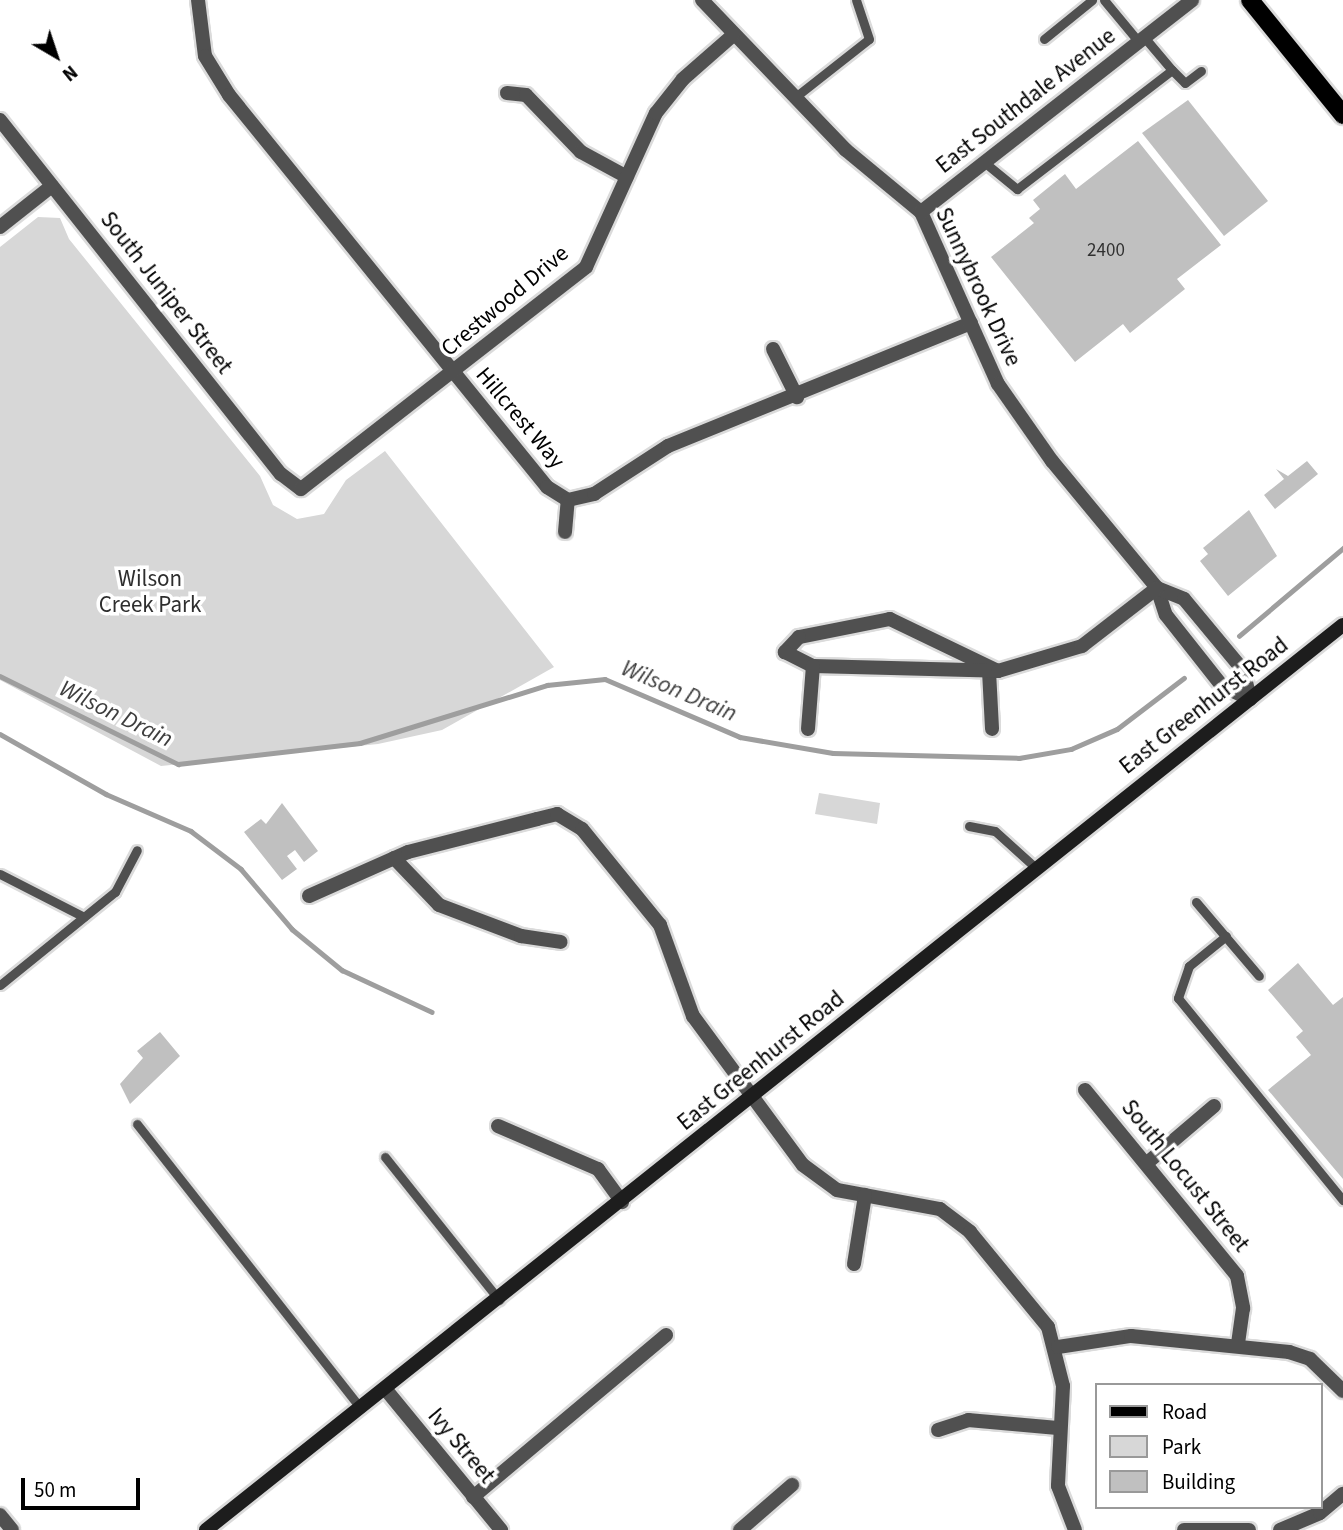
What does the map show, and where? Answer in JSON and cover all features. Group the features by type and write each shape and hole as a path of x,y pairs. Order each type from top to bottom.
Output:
{"main road":[{"path":"1250,0 1343,115"},
{"name":"East Greenhurst Road","path":"206,1530 500,1302 1343,625"}],"street":[{"name":"Hillcrest Way","path":"198,0 205,55 229,95 547,487 568,500 594,494 668,446 797,397 971,323"},
{"name":"Sunnybrook Drive","path":"702,0 794,98 921,212 998,384 1052,461 1157,588 1166,615 1222,686 1250,699"},
{"name":"East Southdale Avenue","path":"921,212 1192,0"},
{"name":"Crestwood Drive","path":"300,489 454,375 586,267 626,177 665,99 733,35"},
{"path":"507,93 526,95 581,152 626,177"},
{"name":"South Juniper Street","path":"0,120 281,474 300,489"},
{"path":"0,227 52,186"},
{"path":"773,349 797,397"},
{"path":"565,532 568,500"},
{"name":"Sunnybrook Drive","path":"1157,588 1184,599 1243,670 1250,699"},
{"path":"993,671 890,619 799,637 785,652 813,666 993,671 1082,646 1157,588"},
{"path":"808,729 813,666"},
{"path":"992,729 993,671"},
{"path":"309,896 394,858 557,814 582,829 660,925 693,1016 751,1098 819,1181 865,1195 940,1209 970,1233 1034,1307 1058,1347 1063,1386 1058,1428 1058,1486 1075,1530"},
{"path":"394,858 439,905 521,936 561,942"},
{"name":"South Locust Street","path":"1085,1090 1237,1276 1244,1308 1238,1344"},
{"path":"1147,1163 1214,1106"},
{"path":"498,1126 598,1169 622,1202"},
{"path":"854,1264 865,1195"},
{"path":"473,1497 666,1335"},
{"path":"1058,1347 1131,1336 1238,1344 1310,1359 1343,1391"},
{"name":"Ivy Street","path":"387,1391 501,1530"},
{"path":"938,1430 968,1420 1058,1428"},
{"path":"740,1530 792,1485"},
{"path":"1280,1530 1320,1513 1343,1494"},
{"path":"0,1515 12,1530"},
{"path":"1184,1530 1249,1530"}],"lane":[{"path":"794,98 869,39 856,0"},
{"path":"1044,39 1092,0"},
{"path":"1104,0 1185,83 1201,71"},
{"path":"984,162 1017,189 1172,70"},
{"path":"969,825 995,831 1037,869"},
{"path":"0,985 115,892 136,850"},
{"path":"0,874 84,917"},
{"path":"1196,902 1259,976"},
{"path":"1226,936 1189,966 1178,998 1343,1200"},
{"path":"137,1124 362,1410"},
{"path":"385,1157 500,1302"}],"green space":[{"name":"Wilson Creek Park","path":"38,217 60,218 69,239 260,476 273,505 297,519 324,514 346,480 385,451 554,667 442,730 378,744 161,766 0,680 0,247"},
{"path":"819,793 880,803 877,824 815,814"}],"building":[{"path":"1188,100 1268,201 1224,236 1142,133"},
{"path":"1138,141 1221,245 1177,279 1185,289 1130,333 1123,324 1075,362 991,257 1034,223 1029,218 1040,209 1033,200 1065,174 1076,189"},
{"path":"1307,461 1318,474 1275,509 1264,495 1284,479 1276,469 1288,476"},
{"path":"1249,510 1277,556 1228,596 1200,561 1208,554 1203,548"},
{"path":"282,803 318,851 304,862 295,850 287,856 297,869 282,880 244,832 261,819 266,824"},
{"path":"1298,963 1333,1005 1343,997 1343,1179 1268,1090 1311,1055 1296,1037 1303,1031 1268,990"},
{"path":"160,1032 180,1056 130,1104 120,1084 143,1058 137,1051"}],"waterway":[{"name":"Wilson Drain","path":"1239,636 1343,548"},
{"name":"Wilson Drain","path":"0,676 178,764 360,743 547,685 605,679 740,737 833,753 1019,758 1071,749 1117,729 1184,678"},
{"path":"0,734 106,794 191,831 241,869 292,929 342,970 432,1012"}]}
